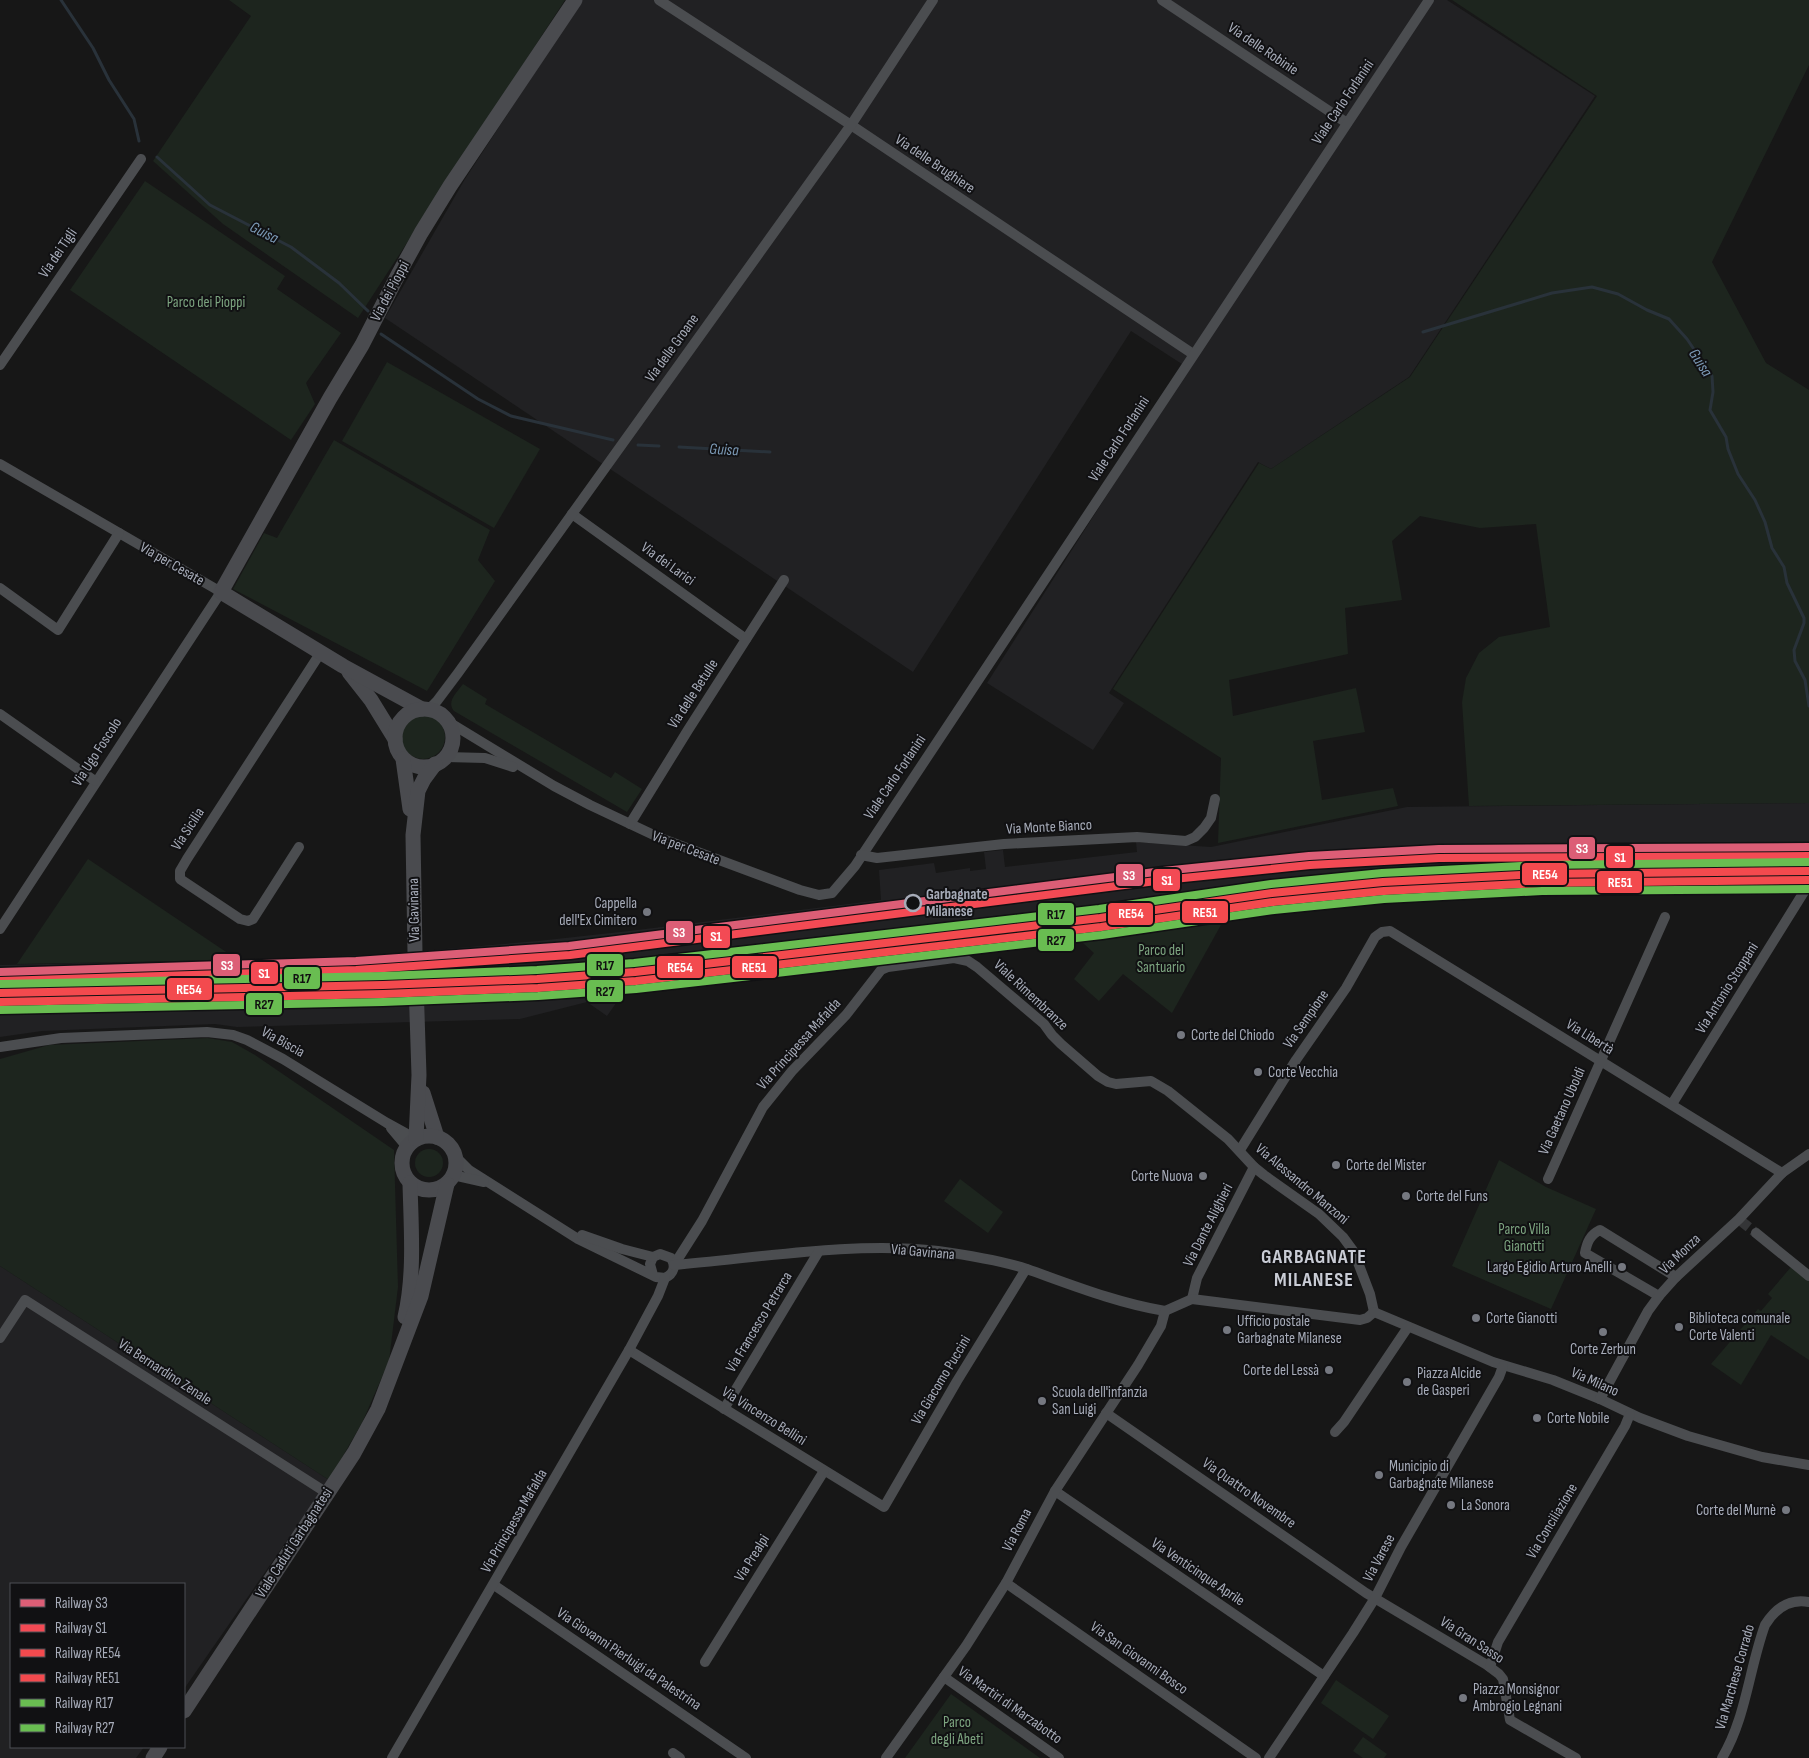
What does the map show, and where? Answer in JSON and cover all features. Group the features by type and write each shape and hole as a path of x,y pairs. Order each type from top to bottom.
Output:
{"street":[{"name":"Via dei Pioppi","path":"220,592 362,345 426,225 450,186 575,0"},
{"name":"Via delle Brughiere","path":"659,0 1193,354"},
{"name":"Via delle Groane","path":"426,709 437,701 572,514 850,125 933,0"},
{"name":"Via delle Robinie","path":"1162,0 1347,123"},
{"name":"Viale Carlo Forlanini","path":"832,893 861,855 1429,0"},
{"name":"Via dei Tigli","path":"0,364 141,159"},
{"name":"Via per Cesate","path":"0,464 343,666 426,709"},
{"name":"Via dei Larici","path":"572,514 746,639"},
{"path":"0,588 58,630 119,533"},
{"name":"Via delle Betulle","path":"630,824 784,580"},
{"name":"Via Ugo Foscolo","path":"0,929 220,592"},
{"name":"Via Sicilia","path":"299,847 253,919 248,922 240,919 180,879 180,871 186,859 321,652"},
{"name":"Via per Cesate","path":"343,666 371,700 395,739"},
{"path":"426,709 436,711 447,721 452,729 453,739 451,748 440,760 418,766 410,764 399,753 395,739 396,730 406,715 413,710 426,709"},
{"path":"0,714 96,781"},
{"name":"Via per Cesate","path":"447,721 590,806 660,838 800,890 819,895 832,893"},
{"name":"Via per Cesate","path":"440,760 474,756 492,760 546,781"},
{"name":"Via Gavinana","path":"403,758 413,835 419,1075 411,1143"},
{"name":"Via Gavinana","path":"413,835 418,791 424,779 440,760"},
{"name":"Via Monte Bianco","path":"861,855 877,858 1004,844 1137,837 1186,841 1195,837 1211,818 1215,799"},
{"name":"Via Antonio Stoppani","path":"1672,1104 1807,887"},
{"name":"Via Gaetano Uboldi","path":"1548,1179 1665,917"},
{"name":"Via Libertà","path":"1382,932 1390,931 1782,1173"},
{"name":"Via Sempione","path":"1240,1150 1296,1060 1346,988 1375,937 1382,932"},
{"name":"Viale Rimembranze","path":"893,966 954,958 968,961 1002,987 1044,1024 1061,1044 1098,1076 1108,1082 1122,1084 1147,1080 1155,1083"},
{"name":"Via Principessa Mafalda","path":"674,1265 695,1232 763,1107 792,1070 841,1021 877,974 884,968 893,966"},
{"name":"Via Biscia","path":"0,1047 61,1038 208,1032 233,1035 248,1040 283,1059 387,1123 411,1143"},
{"name":"Via Gavinana","path":"419,1075 425,1103 437,1137"},
{"name":"Via Alessandro Manzoni","path":"1155,1083 1189,1106 1240,1150 1254,1167 1319,1214 1343,1237 1354,1252 1370,1294 1374,1312"},
{"path":"456,1157 456,1163 450,1179 432,1190 424,1190 410,1182 405,1176 402,1162 411,1143 423,1136 437,1137 449,1144 456,1157 469,1170 560,1227 602,1251 658,1277 672,1273 674,1265 671,1258 664,1254 653,1257 622,1249 560,1227"},
{"name":"Via Monza","path":"1600,1399 1648,1310 1659,1296 1676,1277 1740,1220 1782,1173 1809,1154"},
{"name":"Via Dante Alighieri","path":"1192,1298 1197,1278 1254,1167"},
{"path":"450,1179 492,1184"},
{"name":"Viale Caduti Garbagnatesi","path":"185,1709 371,1424 421,1296 450,1179"},
{"name":"Viale Caduti Garbagnatesi","path":"393,1370 409,1300 412,1253 410,1182"},
{"path":"1659,1296 1585,1253 1587,1243 1593,1233 1600,1230 1676,1277"},
{"name":"Via Principessa Mafalda","path":"664,1254 680,1245 695,1232"},
{"path":"1756,1233 1809,1276"},
{"name":"Via Gavinana","path":"674,1265 852,1249 920,1250 1026,1269 1104,1296 1164,1311"},
{"name":"Via Francesco Petrarca","path":"724,1409 820,1251"},
{"path":"653,1257 649,1268 658,1277"},
{"name":"Via Giacomo Puccini","path":"884,1507 957,1381 1026,1269"},
{"name":"Via Principessa Mafalda","path":"392,1758 629,1350 658,1296 658,1277"},
{"path":"1164,1311 1192,1298 1360,1320 1367,1318 1374,1312"},
{"name":"Via Bernardino Zenale","path":"0,1338 25,1300 327,1493"},
{"name":"Via Roma","path":"886,1758 966,1646 1006,1583 1055,1491 1161,1326 1164,1311"},
{"name":"Via Milano","path":"1374,1312 1503,1366 1553,1380 1600,1399 1630,1414 1688,1436 1762,1457 1809,1466"},
{"path":"1335,1432 1408,1327"},
{"name":"Via Vincenzo Bellini","path":"629,1350 884,1507"},
{"name":"Via Varese","path":"1269,1758 1375,1598 1401,1547 1503,1366"},
{"name":"Via Quattro Novembre","path":"1106,1413 1375,1598"},
{"name":"Via Conciliazione","path":"1490,1667 1498,1642 1625,1426 1630,1414"},
{"name":"Via Prealpi","path":"704,1662 824,1471"},
{"name":"Via Venticinque Aprile","path":"1055,1491 1324,1676"},
{"name":"Via San Giovanni Bosco","path":"1006,1583 1256,1758"},
{"name":"Via Giovanni Pierluigi da Palestrina","path":"494,1585 746,1758"},
{"name":"Via Gran Sasso","path":"1375,1598 1490,1667 1503,1679 1510,1720 1576,1758"},
{"name":"Via Marchese Corrado","path":"1722,1758 1731,1744 1738,1725 1765,1625 1780,1606 1790,1603 1809,1602"},
{"name":"Via Conciliazione","path":"1476,1657 1498,1642"},
{"name":"Via Martiri di Marzabotto","path":"944,1676 1059,1758"}],"shaded area":[{"path":"582,0 1447,0 1595,96 1409,377 1271,469 1258,462 1109,693 1124,703 1093,750 987,683 1188,368 1131,331 913,672 385,318 465,179"},
{"path":"1809,803 1809,883 1411,886 1313,896 1187,920 1004,940 980,944 980,947 892,957 763,975 763,977 663,983 624,992 607,1016 587,1002 520,1019 237,1027 215,1024 42,1031 0,1037 0,965 238,960 388,954 629,931 881,900 879,870 934,863 936,873 970,868 970,871 986,869 984,852 1003,850 1005,867 1137,852 1136,842 1211,847 1407,807"},
{"path":"0,1266 329,1480 185,1688 185,1583 10,1583 10,1748 143,1748 136,1758 0,1758"}],"green space":[{"path":"229,0 565,0 358,318 223,224 153,161 251,16"},
{"path":"1452,0 1809,0 1809,65 1712,262 1766,363 1809,390 1809,803 1469,806 1462,702 1466,678 1479,653 1499,637 1550,627 1536,524 1480,528 1420,516 1392,541 1402,600 1345,608 1348,654 1229,680 1233,716 1356,688 1365,732 1313,741 1322,800 1393,788 1398,806 1218,843 1221,758 1113,689 1259,463 1271,469 1410,377 1597,96"},
{"name":"Parco dei Pioppi","path":"145,181 285,276 277,289 341,333 306,383 315,404 291,440 70,290"},
{"path":"387,362 540,449 494,528 342,441"},
{"path":"334,440 490,530 478,560 495,581 427,691 233,589 264,533 277,538"},
{"path":"463,684 487,699 485,704 611,778 615,772 642,789 627,812 454,711 451,704 452,701"},
{"path":"423,715 435,719 441,725 445,737 441,749 435,755 423,759 411,755 405,749 401,737 405,725 411,719"},
{"path":"88,859 238,960 17,964"},
{"name":"Parco del Santuario","path":"1221,913 1222,923 1172,1013 1123,974 1099,1001 1074,979 1094,953 1072,933 1187,920"},
{"path":"208,1038 232,1042 255,1055 394,1150 398,1287 389,1361 362,1423 329,1480 0,1266 0,1059 49,1045"},
{"path":"429,1149 439,1153 443,1163 439,1173 429,1177 419,1173 415,1163 419,1153"},
{"name":"Parco Villa Gianotti","path":"1499,1160 1546,1187 1596,1209 1551,1309 1452,1266"},
{"path":"960,1179 1003,1212 988,1233 944,1201"},
{"path":"1791,1267 1809,1281 1809,1360 1771,1335 1741,1385 1711,1364 1758,1309 1761,1311 1772,1298 1768,1294"},
{"path":"1336,1680 1389,1716 1373,1739 1321,1703"},
{"name":"Parco degli Abeti","path":"951,1694 1040,1758 905,1758"},
{"path":"1363,1737 1387,1754 1384,1758 1363,1758 1353,1751"}],"waterway":[{"name":"Guisa","path":"61,0 93,48 109,80 134,119 139,141"},
{"name":"Guisa","path":"157,157 210,205 291,247 339,283 368,311"},
{"name":"Guisa","path":"1423,332 1552,293 1592,287 1618,294 1647,310 1669,319 1687,339 1712,376 1713,392 1710,410 1726,437 1728,449 1738,474 1755,500 1765,522 1772,548 1784,567 1787,583 1804,618 1794,650 1795,661 1805,680 1809,706"},
{"name":"Guisa","path":"381,334 478,399 511,416 613,440"},
{"name":"Guisa","path":"638,445 659,446"},
{"name":"Guisa","path":"679,447 770,452"}],"tunnel":[{"path":"1741,1221 1756,1233"}],"rail line":[{"name":"S3","path":"0,972 356,961 569,946 1163,871 1309,856 1439,849 1809,847"},
{"name":"S1","path":"0,981 356,970 570,955 1164,880 1310,865 1439,858 1809,856"},
{"name":"R17","path":"0,984 383,976 537,970 634,963 730,952 1099,909 1271,884 1382,873 1541,865 1809,862"},
{"name":"RE54","path":"0,993 383,985 537,979 635,972 731,961 1100,918 1272,893 1383,882 1541,874 1809,871"},
{"name":"RE51","path":"0,1002 383,994 538,988 636,981 732,970 1101,927 1273,902 1384,891 1541,883 1809,880"},
{"name":"R27","path":"0,1010 383,1002 538,996 636,989 733,978 1102,935 1274,910 1384,899 1542,891 1809,889"}],"place":[{"name":"Garbagnate Milanese","path":"913,903"},
{"name":"Cappella dell'Ex Cimitero","path":"647,912"},
{"name":"Corte del Chiodo","path":"1181,1035"},
{"name":"Corte Vecchia","path":"1258,1072"},
{"name":"Corte del Mister","path":"1336,1165"},
{"name":"Corte Nuova","path":"1203,1176"},
{"name":"Corte del Funs","path":"1406,1196"},
{"name":"Largo Egidio Arturo Anelli","path":"1622,1267"},
{"name":"Corte Gianotti","path":"1476,1318"},
{"name":"Biblioteca comunale Corte Valenti","path":"1679,1327"},
{"name":"Ufficio postale Garbagnate Milanese","path":"1227,1330"},
{"name":"Corte Zerbun","path":"1603,1332"},
{"name":"Corte del Lessà","path":"1329,1370"},
{"name":"Piazza Alcide de Gasperi","path":"1407,1382"},
{"name":"Scuola dell'infanzia San Luigi","path":"1042,1401"},
{"name":"Corte Nobile","path":"1537,1418"},
{"name":"Municipio di Garbagnate Milanese","path":"1379,1475"},
{"name":"La Sonora","path":"1451,1505"},
{"name":"Corte del Murnè","path":"1786,1510"},
{"name":"Piazza Monsignor Ambrogio Legnani","path":"1463,1698"}],"district":[{"name":"GARBAGNATE MILANESE","path":"1314,1268"}]}
